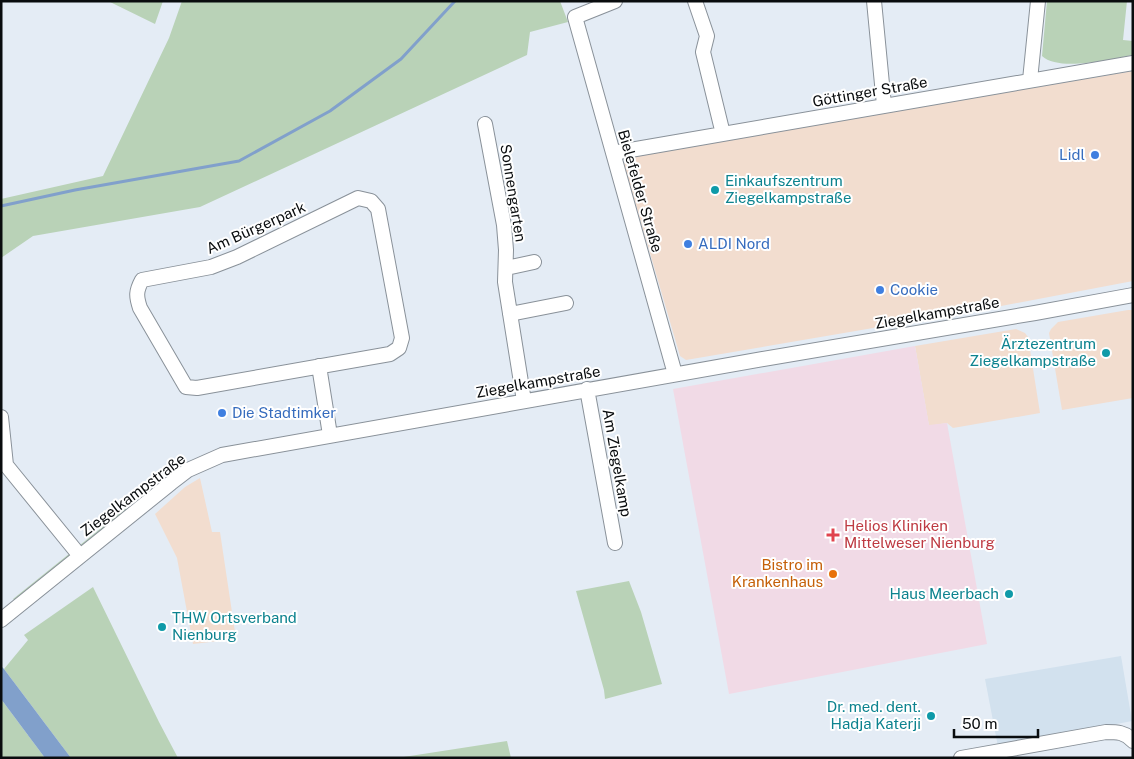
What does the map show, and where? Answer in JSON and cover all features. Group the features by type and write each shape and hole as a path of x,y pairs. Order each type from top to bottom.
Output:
{"street":[{"name":"Bielefelder Straße","path":"615,1 575,17 674,374"},
{"path":"696,1 707,36 703,52 723,134"},
{"path":"874,1 884,105"},
{"path":"1030,80 1038,1"},
{"name":"Göttinger Straße","path":"613,153 1133,63"},
{"name":"Sonnengarten","path":"485,124 504,225 506,250 505,282 524,401"},
{"name":"Am Bürgerpark","path":"358,198 371,201 378,209 381,221 402,338 399,348 390,354 319,366 197,388 186,387 140,308 136,296 138,288 142,280 211,267 237,257 358,198"},
{"name":"Sonnengarten","path":"506,268 534,262"},
{"name":"Ziegelkampstraße","path":"1,620 188,470 222,455 587,389 1133,295"},
{"path":"510,314 566,303"},
{"path":"319,366 330,436"},
{"name":"Am Ziegelkamp","path":"587,389 615,543"},
{"path":"1,417 6,465 80,556"},
{"path":"961,758 1106,732 1123,734 1133,741"}],"shaded area":[{"path":"1133,71 1133,281 996,307 686,360 680,356 624,164 629,156"},
{"path":"1133,310 1133,398 1062,410 1049,333 1051,329 1058,322"},
{"path":"1016,329 1025,333 1028,337 1040,413 953,428 947,423 929,426 915,346"},
{"name":"Helios Kliniken Mittelweser Nienburg","path":"915,346 929,425 947,423 987,644 729,694 673,389"},
{"path":"200,478 212,532 220,532 236,639 193,644 177,558 155,514 185,487"},
{"path":"1121,656 1132,721 998,747 985,679"}],"green space":[{"path":"108,1 163,1 155,24"},
{"path":"182,1 560,1 568,22 530,32 527,55 200,207 33,236 1,258 1,199 103,176 169,38"},
{"path":"1047,1 1127,1 1123,40 1133,41 1133,55 1072,64 1050,61 1042,56"},
{"path":"126,508 127,509 13,599"},
{"path":"629,581 641,612 662,684 605,699 576,591"},
{"path":"93,587 178,758 71,758 4,669 28,640 24,635"},
{"path":"1,699 45,758 1,758"},
{"path":"507,741 511,758 397,758"}],"water":[{"path":"1,666 71,758 45,758 1,699"}],"waterway":[{"path":"1,206 75,190 239,161 330,111 401,59 455,1"}],"place":[{"name":"Lidl","path":"1095,155"},
{"name":"Einkaufszentrum Ziegelkampstraße","path":"715,190"},
{"name":"ALDI Nord","path":"688,244"},
{"name":"Cookie","path":"880,290"},
{"name":"Ärztezentrum Ziegelkampstraße","path":"1106,353"},
{"name":"Die Stadtimker","path":"222,413"},
{"name":"Helios Kliniken Mittelweser Nienburg","path":"833,535"},
{"name":"Bistro im Krankenhaus","path":"833,574"},
{"name":"Haus Meerbach","path":"1009,594"},
{"name":"THW Ortsverband Nienburg","path":"162,627"},
{"name":"Dr. med. dent. Hadja Katerji","path":"931,716"}]}
